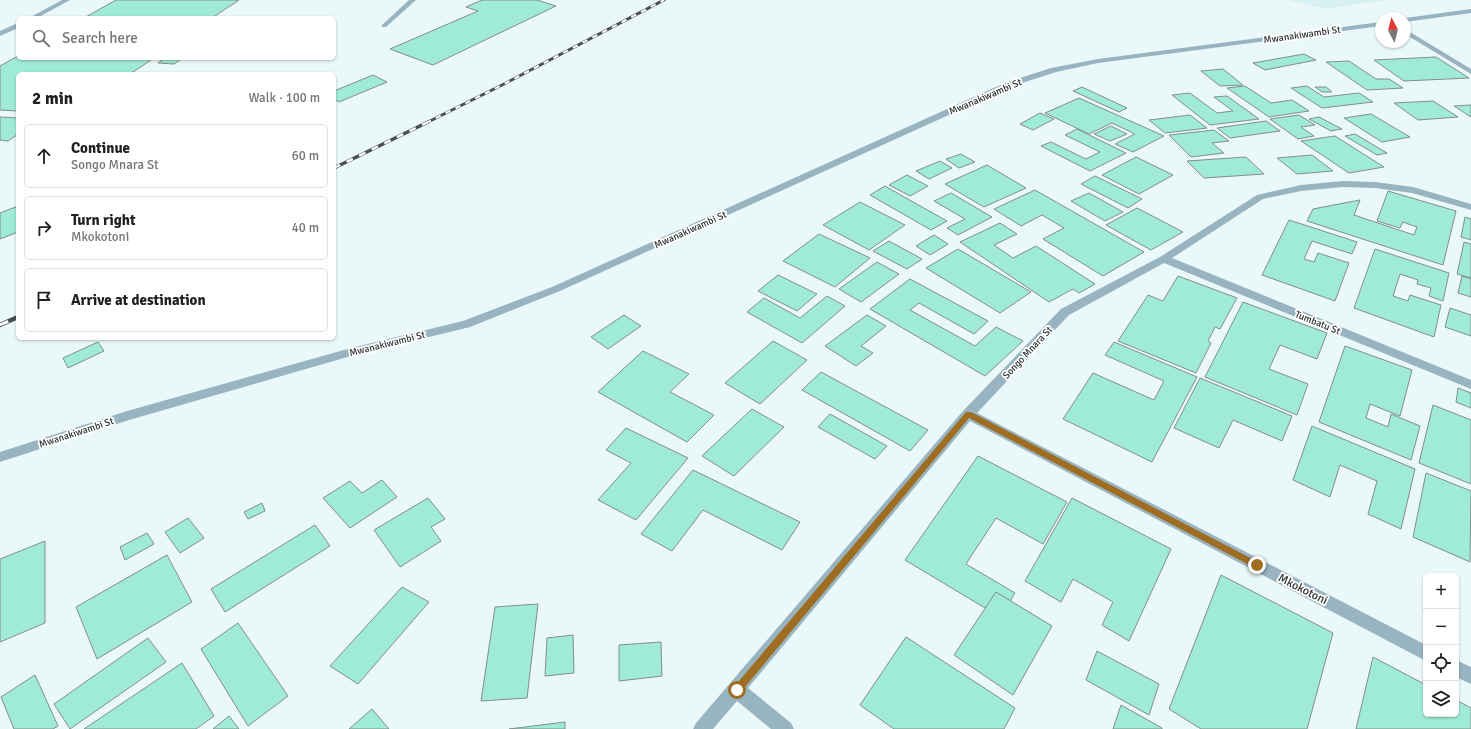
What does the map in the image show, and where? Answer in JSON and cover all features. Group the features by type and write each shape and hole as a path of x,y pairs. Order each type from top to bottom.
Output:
{"street":[{"path":"36,16 67,0"},
{"path":"384,26 413,0"},
{"path":"1411,19 1471,12"},
{"name":"Mwanakiwambi St","path":"0,457 127,416 351,352 466,324 556,289 1010,84 1054,70 1098,61 1375,25"},
{"path":"0,34 16,26"},
{"path":"1411,35 1471,72"},
{"name":"Songo Mnara St","path":"702,729 737,690 968,414 1065,312 1164,259 1260,197 1301,188 1343,184 1374,185 1413,190 1471,207"},
{"name":"Tumbatu St","path":"1164,259 1471,384"},
{"name":"Mkokotoni","path":"968,414 1423,651"},
{"path":"1459,670 1471,676"},
{"path":"737,690 785,729"}],"shaded area":[{"path":"1289,0 1386,0 1326,9"}],"building":[{"path":"116,0 239,0 215,16 88,16"},
{"path":"482,0 537,0 556,6 433,65 390,49 478,11 466,7"},
{"path":"1304,54 1316,60 1265,70 1253,63"},
{"path":"16,57 16,60 151,60 133,72 16,72 16,111 0,110 0,66"},
{"path":"1436,57 1469,78 1404,81 1374,60"},
{"path":"162,60 180,60 174,64 158,63"},
{"path":"1349,61 1376,79 1389,79 1403,88 1367,90 1326,62"},
{"path":"1223,69 1243,85 1220,86 1201,71"},
{"path":"373,75 387,82 339,102 336,100 336,90"},
{"path":"1245,86 1271,103 1292,100 1309,111 1269,117 1227,88"},
{"path":"1307,86 1324,97 1359,93 1373,102 1322,108 1291,88"},
{"path":"1082,87 1127,108 1119,112 1073,91"},
{"path":"1315,87 1326,87 1332,92 1322,92"},
{"path":"1190,93 1217,113 1233,111 1214,97 1227,96 1259,119 1210,125 1172,95"},
{"path":"1079,98 1164,136 1133,152 1115,144 1135,134 1112,123 1089,134 1045,113"},
{"path":"1433,101 1458,117 1418,120 1394,103"},
{"path":"1471,105 1471,117 1454,106"},
{"path":"1040,113 1054,119 1033,130 1020,124"},
{"path":"1371,114 1410,137 1382,142 1344,118"},
{"path":"1190,115 1207,128 1165,133 1149,120"},
{"path":"1299,115 1315,125 1301,127 1314,136 1298,139 1270,119"},
{"path":"0,117 16,118 16,135 8,141 0,140"},
{"path":"1319,117 1342,129 1331,131 1309,119"},
{"path":"1266,121 1280,131 1230,138 1217,128"},
{"path":"1111,126 1127,134 1110,141 1094,134"},
{"path":"1077,129 1126,153 1090,171 1041,146 1051,142 1086,159 1100,152 1065,135"},
{"path":"1214,130 1229,141 1212,143 1224,153 1191,157 1169,135"},
{"path":"1355,134 1387,153 1377,155 1345,136"},
{"path":"1335,136 1384,167 1349,173 1301,141"},
{"path":"961,154 975,162 959,168 946,159"},
{"path":"1312,155 1333,171 1297,174 1277,158"},
{"path":"1136,157 1173,175 1139,194 1102,175"},
{"path":"1246,157 1264,174 1204,178 1187,161"},
{"path":"940,161 952,168 929,179 916,171"},
{"path":"987,165 1026,188 984,207 945,184"},
{"path":"907,175 928,186 910,196 889,185"},
{"path":"1095,176 1142,199 1128,208 1081,184"},
{"path":"885,186 947,221 931,230 870,195"},
{"path":"1035,190 1144,252 1103,276 1043,239 1064,228 1042,215 1021,226 994,209"},
{"path":"1388,191 1456,211 1443,265 1307,221 1313,209 1360,200 1354,215 1414,235 1417,227 1403,222 1400,228 1377,221"},
{"path":"951,193 992,217 958,235 947,228 965,219 934,201"},
{"path":"1089,193 1123,212 1105,221 1071,201"},
{"path":"860,202 905,225 869,250 823,225"},
{"path":"16,207 16,233 0,239 0,213"},
{"path":"1137,208 1183,232 1151,250 1106,225"},
{"path":"1465,217 1471,219 1471,240 1461,237"},
{"path":"1289,220 1357,242 1352,254 1312,241 1304,259 1314,262 1318,253 1349,263 1335,301 1262,275"},
{"path":"1000,223 1017,234 994,245 1013,258 1036,246 1095,284 1079,293 1073,289 1049,302 960,242"},
{"path":"819,234 870,258 835,287 783,261"},
{"path":"934,235 948,244 930,255 916,246"},
{"path":"889,241 922,259 907,269 873,251"},
{"path":"1464,242 1471,244 1471,278 1457,274"},
{"path":"958,249 1031,292 1000,313 926,268"},
{"path":"1375,249 1449,273 1443,301 1429,296 1431,288 1417,284 1418,280 1400,274 1393,296 1408,301 1410,295 1441,305 1434,337 1354,308"},
{"path":"877,262 899,274 861,302 839,289"},
{"path":"778,275 817,294 797,311 758,291"},
{"path":"1178,276 1237,298 1220,329 1215,327 1208,341 1211,343 1196,373 1118,341 1148,295 1163,301"},
{"path":"1462,276 1471,279 1471,297 1458,293"},
{"path":"910,279 988,321 974,334 919,303 910,310 975,346 996,327 1023,341 985,376 870,309"},
{"path":"827,296 845,306 802,343 747,312 764,298 800,318"},
{"path":"1243,302 1327,333 1317,359 1280,345 1269,369 1308,384 1297,415 1205,377"},
{"path":"1450,308 1471,315 1471,336 1445,327"},
{"path":"624,315 641,326 608,349 591,337"},
{"path":"867,315 886,326 861,346 873,353 856,366 825,346"},
{"path":"773,341 807,360 760,404 725,383"},
{"path":"98,342 104,351 68,368 63,358"},
{"path":"1114,342 1197,377 1152,462 1063,419 1093,373 1154,400 1164,381 1105,355"},
{"path":"1345,346 1412,370 1400,416 1370,404 1366,418 1388,427 1391,414 1420,426 1411,460 1319,422"},
{"path":"643,351 689,374 670,392 714,415 687,442 598,392"},
{"path":"821,372 928,430 910,451 802,390"},
{"path":"1200,378 1292,416 1282,441 1233,420 1219,448 1174,428"},
{"path":"1458,388 1471,393 1471,408 1456,402"},
{"path":"1433,405 1471,420 1471,484 1419,463"},
{"path":"752,409 784,427 734,476 702,456"},
{"path":"830,414 887,446 875,459 818,427"},
{"path":"1312,426 1415,469 1401,529 1368,514 1377,481 1340,465 1330,497 1293,480"},
{"path":"626,428 688,458 636,520 598,500 631,463 606,450"},
{"path":"978,456 1067,502 1043,544 996,518 966,564 1015,593 1000,617 905,560"},
{"path":"693,470 800,522 782,550 703,510 672,551 641,534"},
{"path":"1426,473 1471,491 1470,562 1413,537"},
{"path":"382,480 397,497 350,528 323,498 350,481 362,493"},
{"path":"428,498 445,519 431,527 441,541 400,567 374,530"},
{"path":"1072,498 1171,549 1129,641 1102,625 1113,602 1073,579 1061,602 1025,581"},
{"path":"262,503 265,511 248,519 244,512"},
{"path":"188,518 204,538 180,553 165,532"},
{"path":"315,525 330,546 225,612 211,589"},
{"path":"147,533 154,544 125,560 120,547"},
{"path":"45,541 45,623 0,642 0,559"},
{"path":"167,555 192,602 97,659 76,607"},
{"path":"1221,575 1333,633 1307,729 1201,729 1169,709"},
{"path":"402,587 429,602 358,684 330,666"},
{"path":"996,592 1052,626 1013,695 954,655"},
{"path":"538,604 527,698 481,701 495,607"},
{"path":"238,623 288,696 248,726 201,649"},
{"path":"573,635 574,673 545,676 547,638"},
{"path":"906,637 1015,708 1004,729 894,729 860,705"},
{"path":"148,638 166,662 70,729 54,704"},
{"path":"661,642 662,676 619,681 619,645"},
{"path":"1097,651 1159,684 1149,715 1086,680"},
{"path":"1373,657 1423,683 1423,717 1459,717 1459,702 1471,708 1471,729 1356,729"},
{"path":"182,663 214,716 196,729 84,729"},
{"path":"35,675 58,726 53,729 14,729 1,697"},
{"path":"1121,705 1162,728 1162,729 1113,729"},
{"path":"372,709 389,729 349,729"},
{"path":"229,716 239,729 213,729"},
{"path":"565,722 565,729 509,729"}],"railway":[{"path":"428,122 664,0"},
{"path":"336,167 428,122"},
{"path":"0,325 16,318"}],"route":[{"path":"737,690 968,414 1257,565"}]}
